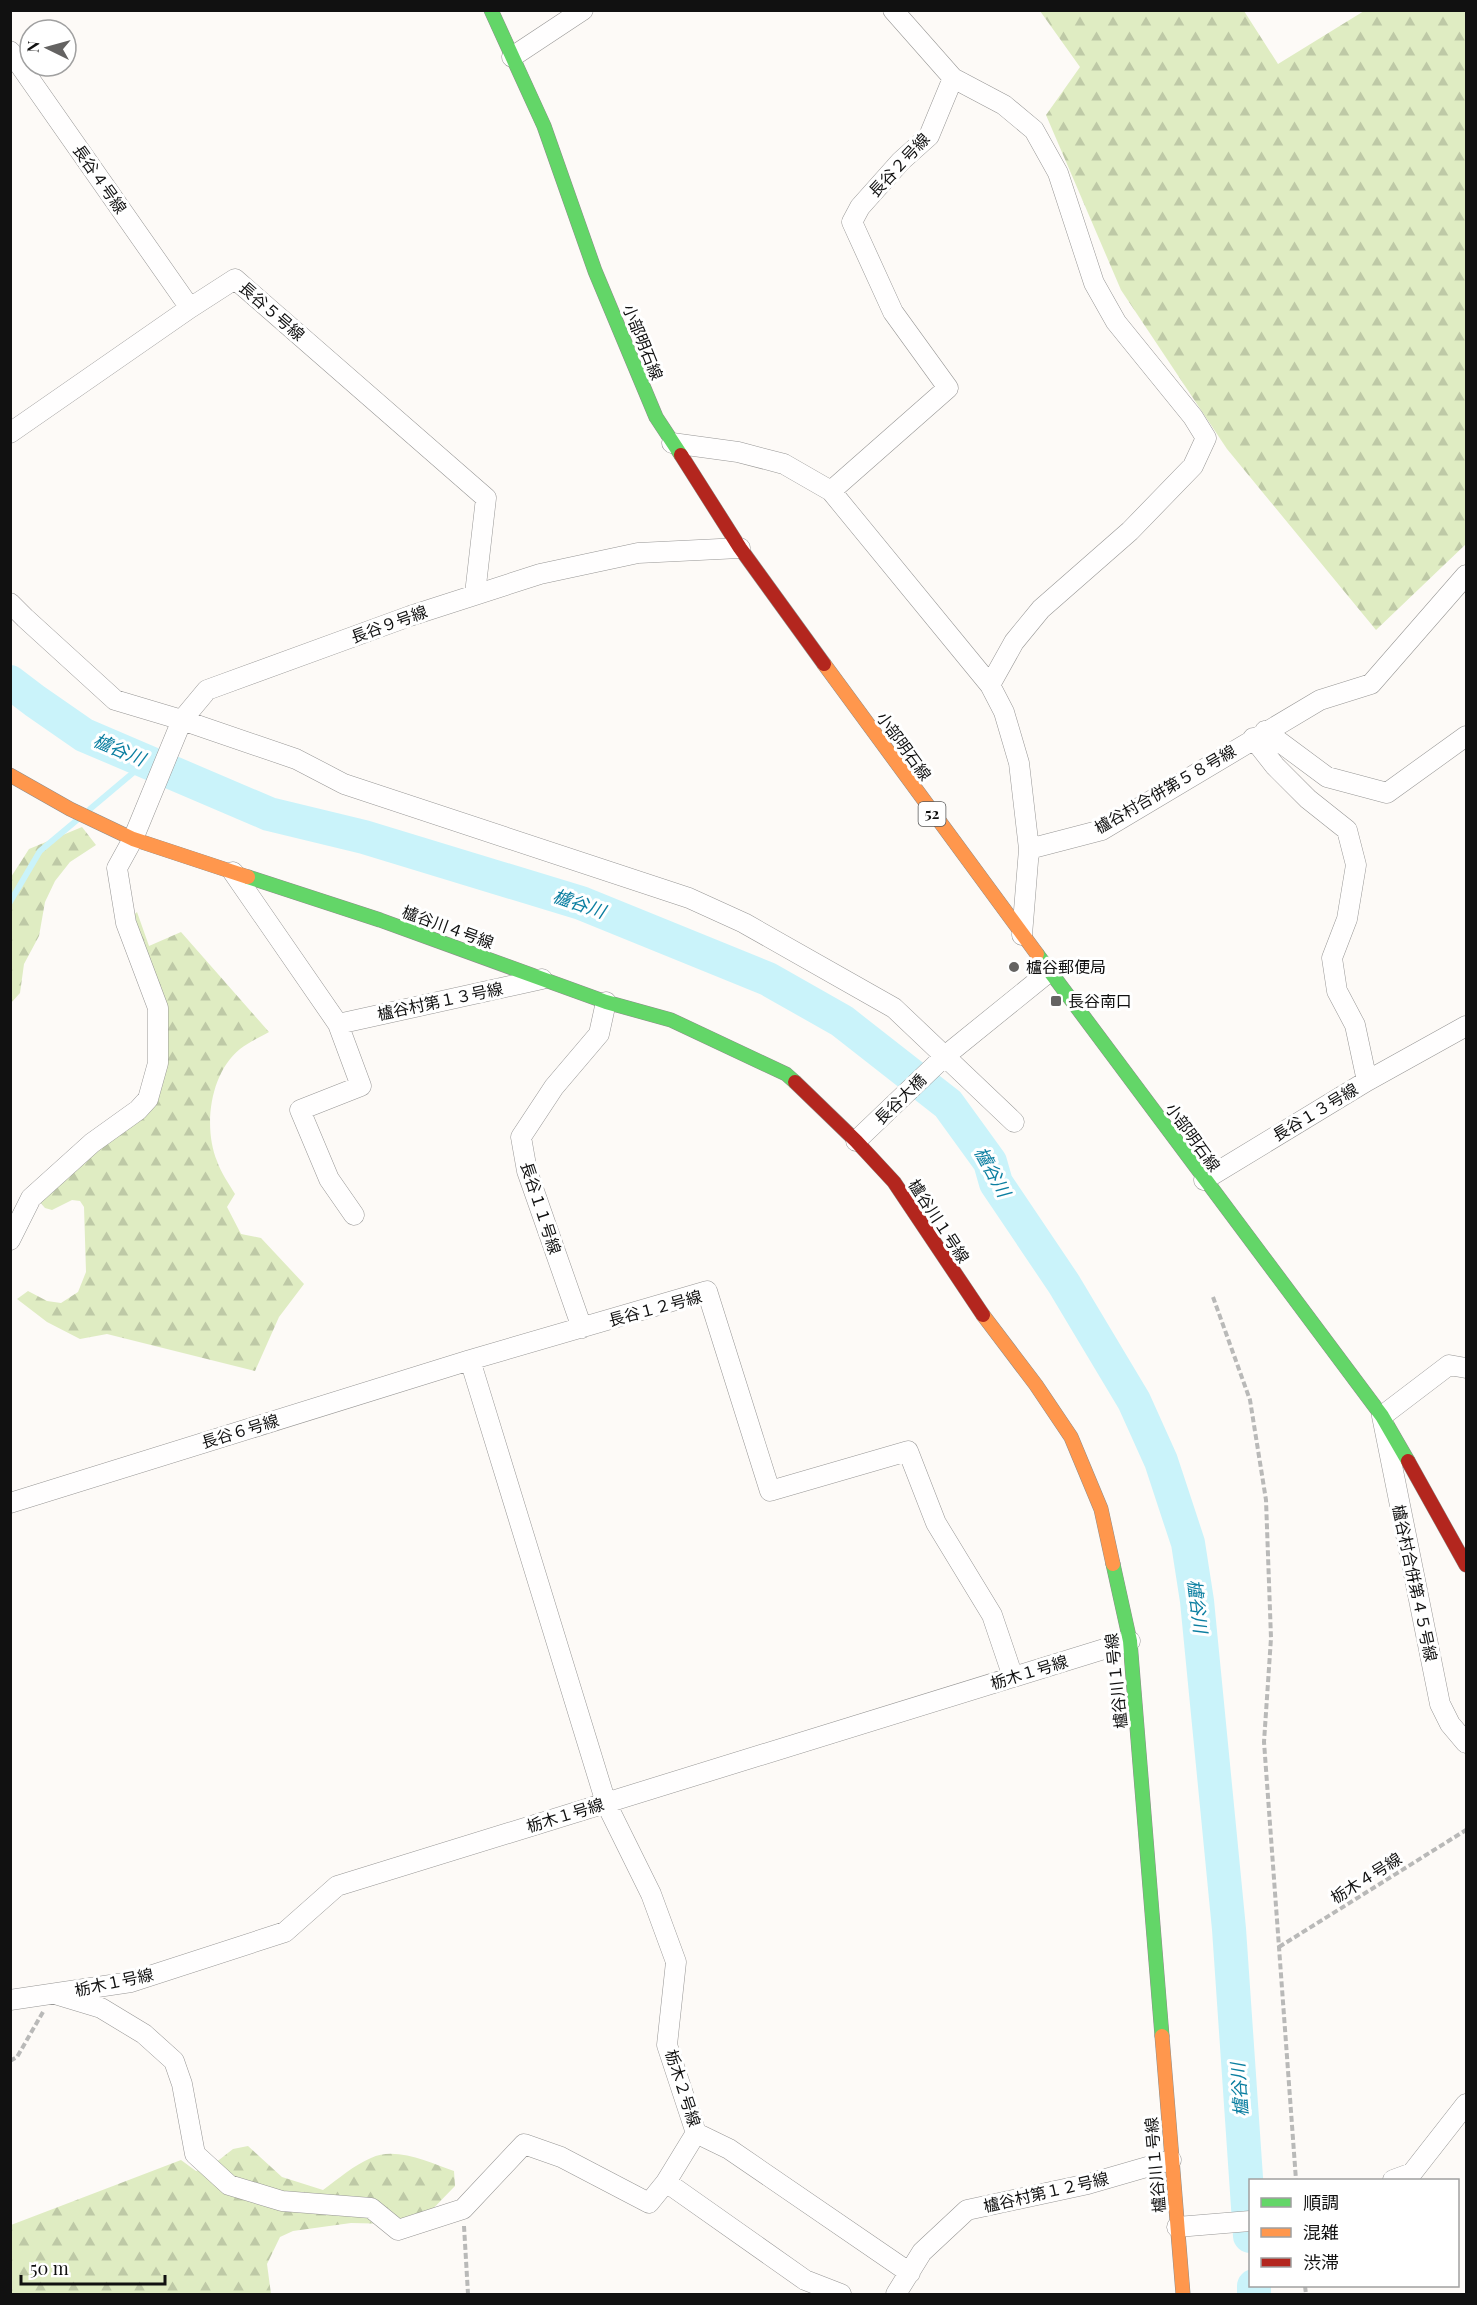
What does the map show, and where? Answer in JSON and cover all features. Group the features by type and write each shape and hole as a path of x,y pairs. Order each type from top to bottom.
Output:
{"street":[{"name":"小部明石線","path":"491,10 544,126 596,271 656,417 672,443 740,548 1022,935 1382,1416 1467,1565"},
{"path":"512,57 583,10"},
{"path":"893,10 953,78 1004,105 1034,130 1058,173 1099,293 1116,322 1193,417 1206,438 1193,466 1130,531 1041,609 1014,642 990,685"},
{"name":"長谷４号線","path":"10,51 190,308"},
{"name":"長谷２号線","path":"831,491 948,388 893,312 852,222 860,207 901,161 929,136 953,78"},
{"name":"長谷５号線","path":"10,433 235,279 486,498 475,594"},
{"path":"672,443 738,452 784,464 831,491 990,685 1004,712 1019,763 1029,849 1022,935"},
{"name":"長谷９号線","path":"10,1240 31,1198 77,1155 138,1110 148,1099 158,1063 159,1008 126,924 117,868 132,839 182,720 207,690 475,594 540,574 638,553 740,548"},
{"name":"櫨谷村合併第５８号線","path":"1029,849 1102,830 1320,700 1371,684 1467,575"},
{"path":"10,603 115,700 296,759 344,784 689,898 744,923 894,1008 1014,1122"},
{"path":"1259,735 1327,777 1387,793 1467,736"},
{"name":"長谷１３号線","path":"1204,1180 1367,1081 1355,1025 1337,991 1332,958 1347,919 1356,865 1347,830 1300,791 1275,766 1259,735"},
{"name":"櫨谷川４号線","path":"10,775 70,809 132,839 380,920 606,1002 671,1020 786,1074 856,1141"},
{"path":"233,872 338,1024 361,1086 300,1110 329,1179 354,1215"},
{"name":"長谷大橋","path":"856,1141 945,1056 1050,971"},
{"name":"櫨谷村第１３号線","path":"338,1024 542,979"},
{"name":"長谷１１号線","path":"582,1328 527,1171 521,1137 554,1087 598,1034 606,1002"},
{"path":"1367,1081 1467,1026"},
{"name":"櫨谷川１号線","path":"856,1141 894,1182 970,1300 1036,1385 1071,1437 1101,1509 1130,1641 1183,2295"},
{"name":"長谷１２号線","path":"470,1360 707,1291 771,1491 908,1451 936,1523 992,1615 1012,1677"},
{"path":"470,1360 606,1803"},
{"name":"長谷６号線","path":"10,1503 470,1360"},
{"path":"1382,1416 1449,1365 1467,1368"},
{"name":"櫨谷村合併第４５号線","path":"1382,1416 1440,1704 1450,1724 1467,1743"},
{"name":"栃木１号線","path":"10,2000 131,1982 285,1932 337,1886 1130,1641"},
{"name":"栃木２号線","path":"606,1803 651,1894 676,1962 668,2045 696,2133 738,2155 910,2273"},
{"path":"54,1994 101,2008 144,2034 174,2061 182,2084 195,2154 229,2185 282,2201 371,2208 398,2230 463,2209 524,2144 561,2157 649,2203 666,2182 696,2133"},
{"path":"1398,2179 1412,2173 1467,2104"},
{"name":"櫨谷村第１２号線","path":"896,2295 922,2252 967,2210 1088,2184 1171,2160"},
{"path":"666,2182 805,2280 841,2295"},
{"path":"1177,2226 1249,2221"}],"path":[{"path":"1213,1297 1250,1400 1266,1500 1272,1638 1264,1742 1296,2179"},
{"name":"栃木４号線","path":"1279,1947 1467,1830"},
{"path":"10,2061 17,2057 54,1994"},
{"path":"463,2209 468,2295"}],"green space":[{"path":"1040,11 1244,11 1278,64 1364,11 1466,11 1466,544 1376,630 1227,449 1121,290 1046,115 1080,67"},
{"path":"82,827 96,845 70,862 55,881 45,902 39,936 24,964 20,993 11,1003 11,877 29,849"},
{"path":"137,912 149,946 181,932 269,1032 243,1046 230,1059 216,1086 210,1117 210,1133 217,1161 235,1194 227,1207 241,1234 261,1238 304,1284 279,1317 255,1371 107,1334 80,1339 47,1322 17,1299 28,1291 47,1301 61,1303 78,1292 86,1272 84,1207 80,1201 72,1200 52,1210 45,1208 36,1197 146,1108 167,1066 165,998 144,959 130,918"},
{"path":"248,2146 282,2177 323,2190 365,2161 391,2154 413,2157 454,2171 455,2186 424,2218 394,2224 351,2223 293,2231 280,2237 267,2264 271,2294 11,2294 11,2225 181,2160 196,2171 210,2167 233,2149"}],"waterway":[{"name":"櫨谷川","path":"10,682 84,735 269,814 364,837 581,903 768,979 842,1021 948,1104 990,1162 996,1183 1064,1284 1134,1401 1161,1461 1188,1543 1197,1601 1229,1929 1249,2221"},
{"path":"90,809 147,761"},
{"path":"10,902 40,851 77,820"},
{"name":"櫨谷川","path":"1254,2287 1254,2294"}],"traffic: fast":[{"path":"491,10 544,126 595,271 656,417 681,455"},
{"path":"248,877 380,920 606,1002 671,1020 786,1074 795,1082"},
{"path":"1037,954 1382,1416 1408,1461"},
{"path":"1113,1564 1130,1641 1162,2036"}],"traffic: slow":[{"path":"824,664 1037,954"},
{"path":"10,775 70,809 133,839 248,877"},
{"path":"983,1315 1036,1385 1071,1437 1101,1509 1113,1564"},
{"path":"1162,2036 1183,2294"}],"traffic: jam":[{"path":"681,455 740,548 824,664"},
{"path":"795,1082 856,1141 894,1182 983,1315"},
{"path":"1408,1461 1466,1565"}],"place":[{"name":"櫨谷郵便局","path":"1014,967"},
{"name":"長谷南口","path":"1056,1001"}]}
